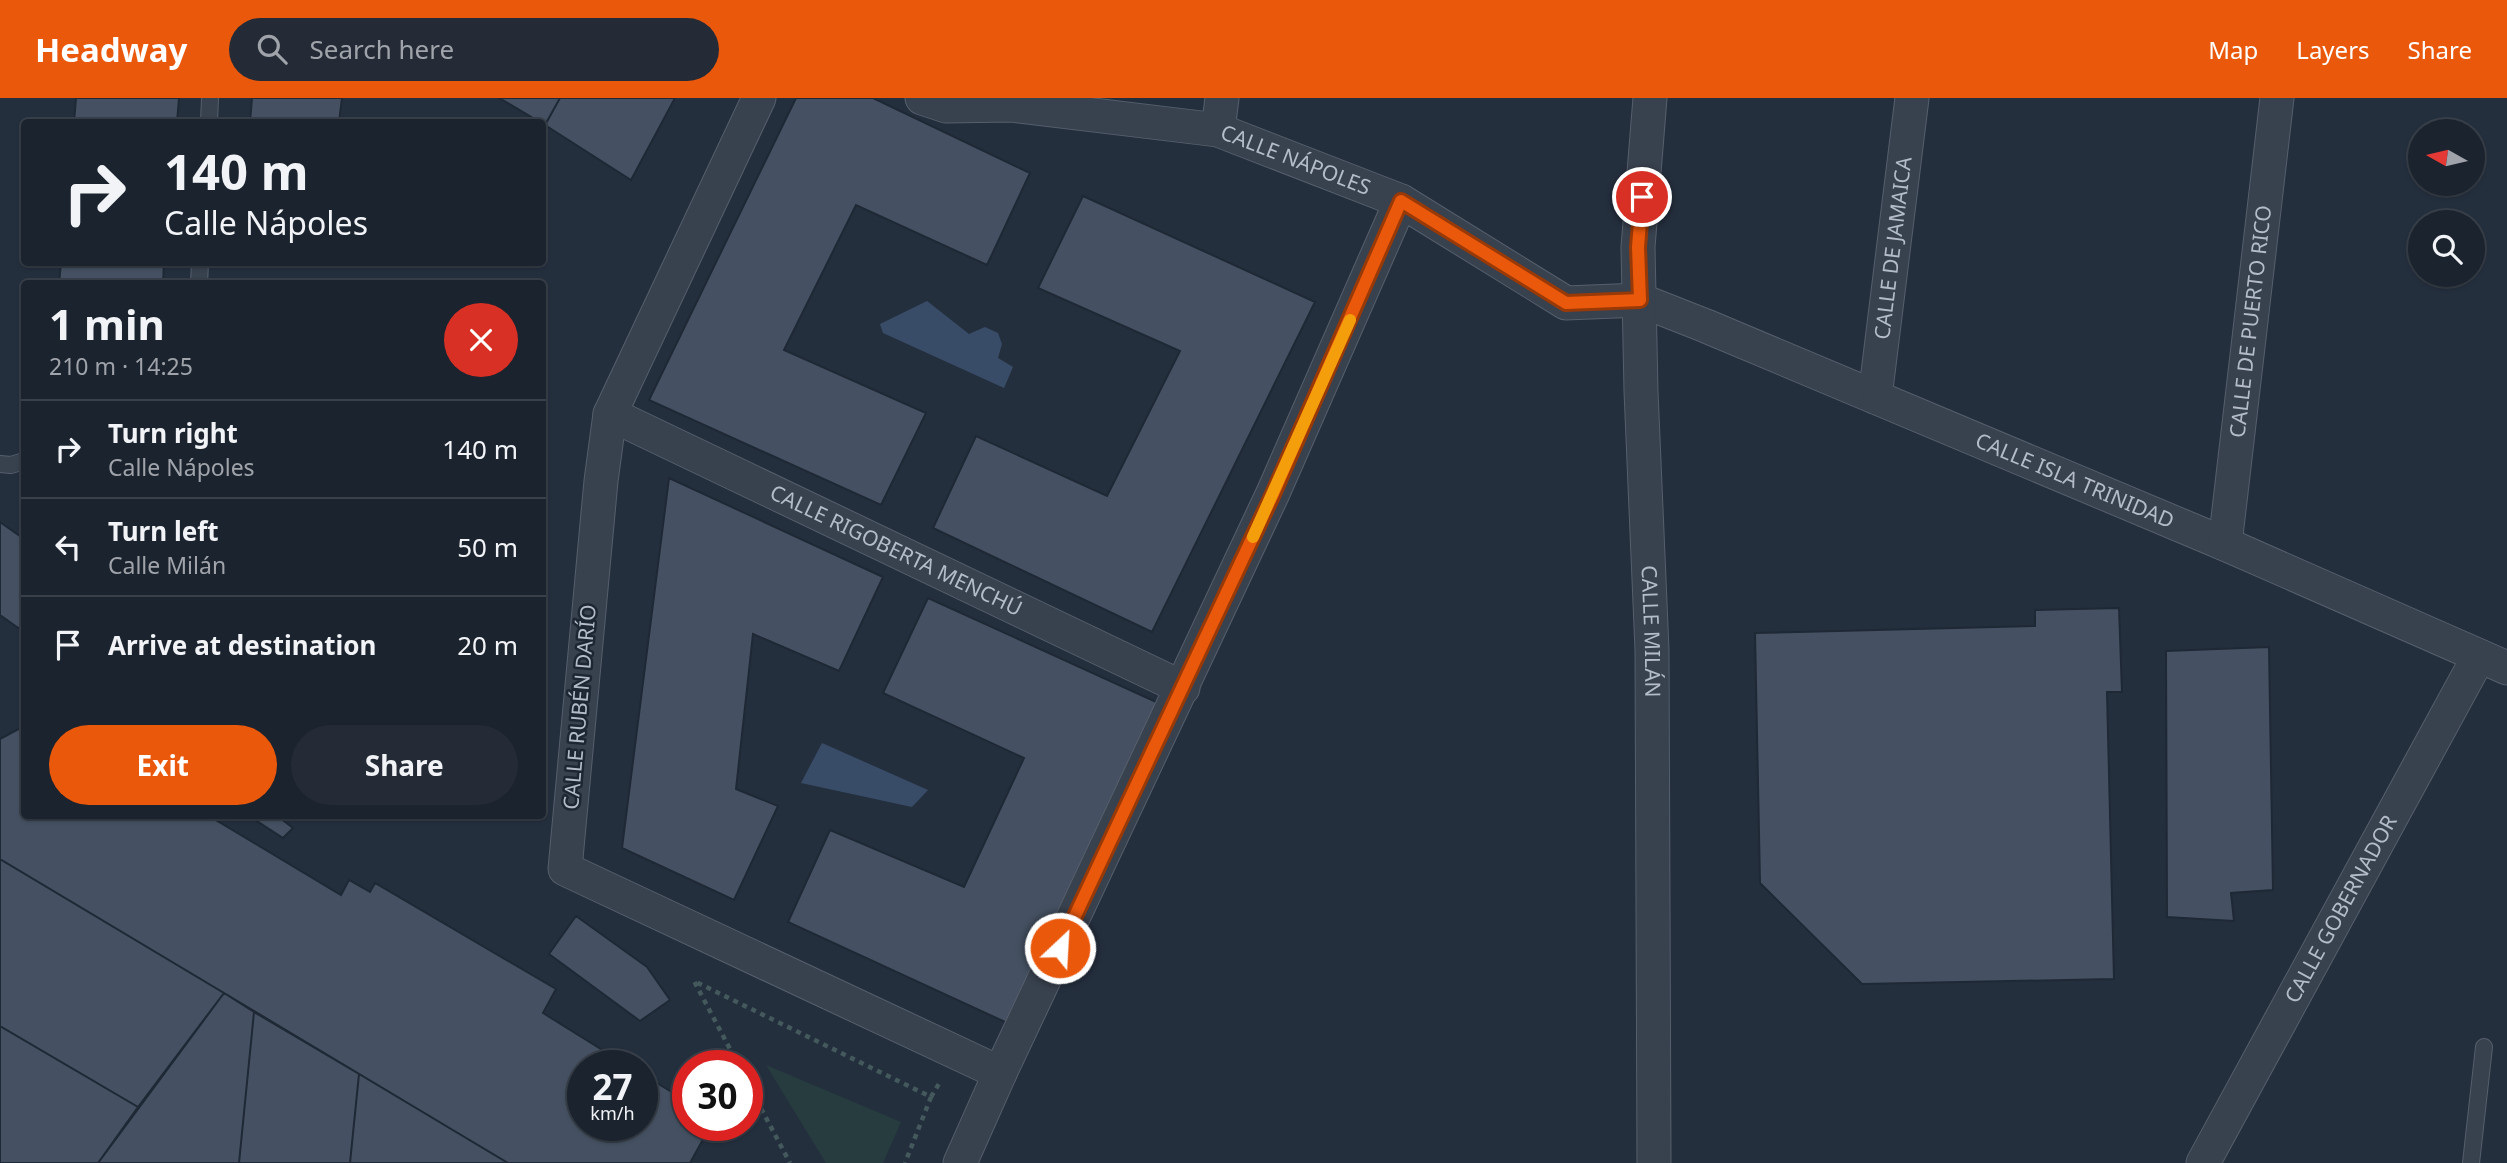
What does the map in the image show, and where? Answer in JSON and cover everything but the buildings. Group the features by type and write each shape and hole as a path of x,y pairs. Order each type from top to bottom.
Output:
{"street":[{"name":"CALLE RUBÉN DARÍO","path":"759,98 610,414 565,869 1000,1073"},
{"name":"CALLE NÁPOLES","path":"922,98 946,106 1011,102 1220,114 1401,201 1566,303 1640,300"},
{"name":"CALLE MILÁN","path":"1650,98 1638,247 1652,650 1654,1163"},
{"name":"CALLE DE JAMAICA","path":"1875,397 1912,98"},
{"name":"CALLE DE PUERTO RICO","path":"2225,544 2277,98"},
{"path":"960,1163 1273,494 1401,201"},
{"name":"CALLE ISLA TRINIDAD","path":"1640,300 2225,544 2493,662"},
{"name":"CALLE RIGOBERTA MENCHÚ","path":"610,414 1183,688"},
{"name":"CALLE GOBERNADOR","path":"2203,1163 2493,662"}],"lane":[{"path":"209,119 210,98"},
{"path":"0,464 21,462"},
{"path":"2471,1163 2484,1047"}],"path":[{"path":"731,1050 694,981 932,1097 905,1163"},
{"path":"763,1112 790,1163"}],"green space":[{"path":"766,1065 901,1122 883,1163 826,1163"}],"water":[{"path":"927,301 969,334 985,327 998,333 1002,344 998,358 1013,367 1004,388 883,333 880,324"},
{"path":"822,743 928,790 912,807 801,783"}],"slow traffic":[{"path":"1253,537 1350,320"}],"route":[{"path":"1060,948 1273,494 1401,201 1566,303 1640,300 1638,247 1642,197"}]}
